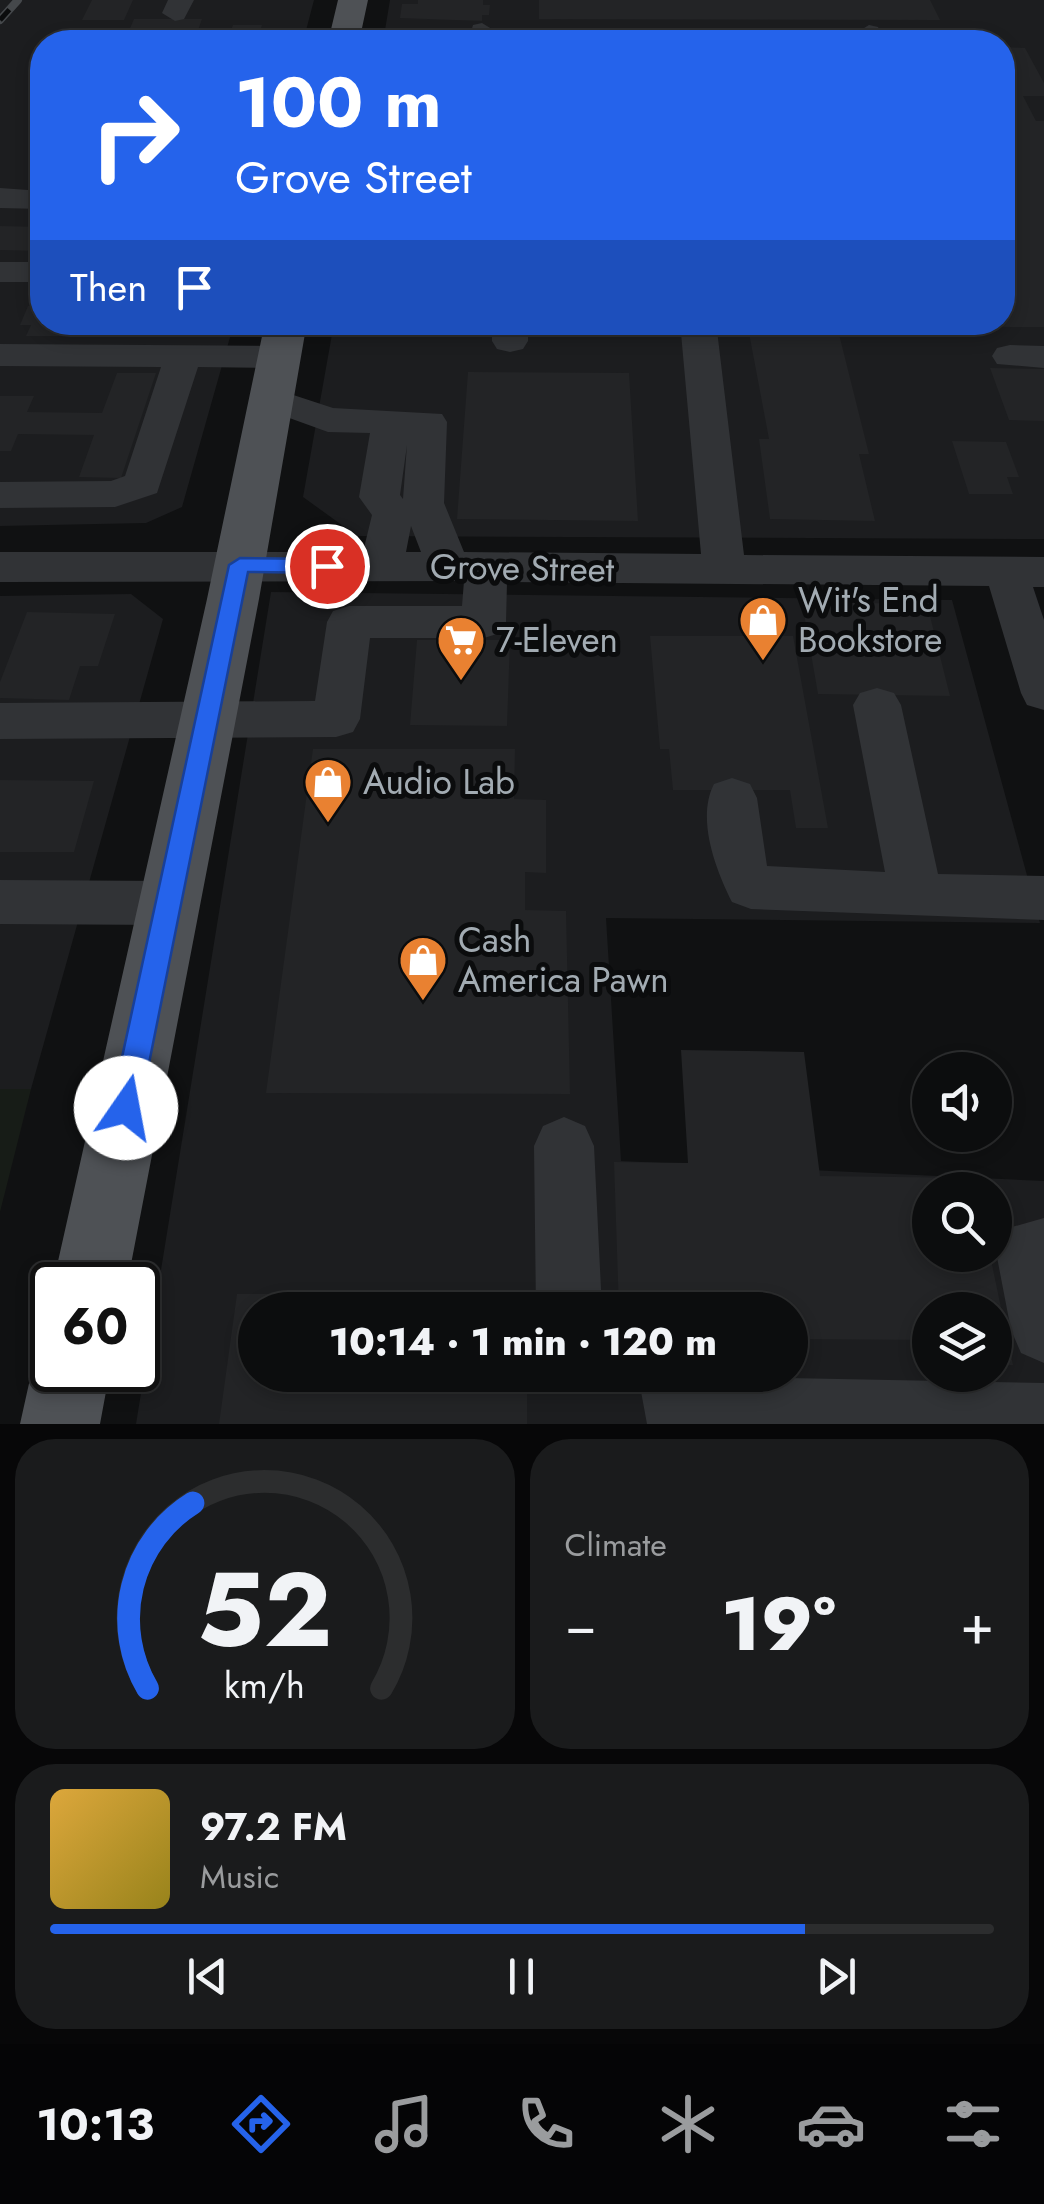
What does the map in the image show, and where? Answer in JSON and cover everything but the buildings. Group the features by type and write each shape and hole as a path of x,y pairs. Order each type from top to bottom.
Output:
{"main road":[{"path":"346,30 352,0"},
{"path":"94,1262 240,565 279,359"},
{"path":"60,1424 67,1392"}],"street":[{"path":"0,198 30,199"},
{"path":"0,222 30,223"},
{"path":"0,272 30,272"},
{"path":"699,335 724,569"},
{"path":"0,355 279,359 328,420 428,422 423,503 467,566 484,622 349,622 336,718 0,721"},
{"path":"0,495 115,494 143,484 182,356"},
{"path":"382,566 394,514 379,496 390,422"},
{"name":"Grove Street","path":"0,567 467,566 1025,572"},
{"path":"1025,572 1044,693"},
{"path":"878,705 916,896"},
{"path":"732,798 740,866 751,887 1044,898"},
{"path":"0,902 169,903"},
{"path":"564,1146 568,1292"},
{"path":"1044,1250 1028,1252 1044,1330"},
{"path":"674,1392 676,1411 1044,1417"}],"shaded area":[{"path":"0,0 314,0 306,30 30,30 30,335 231,335 182,507 146,523 0,526"},
{"path":"390,0 1044,0 1044,539 357,536 303,497 332,335 1015,335 1015,30 385,30"},
{"path":"271,592 952,600 1040,923 606,918 621,1161 912,1175 912,1272 1012,1272 1012,1179 1044,1181 1044,1424 136,1424 141,1392 160,1392 160,1276"},
{"path":"131,594 163,619 31,1089 0,1089 0,596"},
{"path":"0,1089 31,1089 0,1212"}],"railway":[{"path":"0,20 18,0"}],"place":[{"name":"Wit's End Bookstore","path":"763,662"},
{"name":"7-Eleven","path":"461,682"},
{"name":"Audio Lab","path":"328,824"},
{"name":"Cash America Pawn","path":"423,1002"}],"route":[{"path":"126,1108 240,565 327,566"}]}
